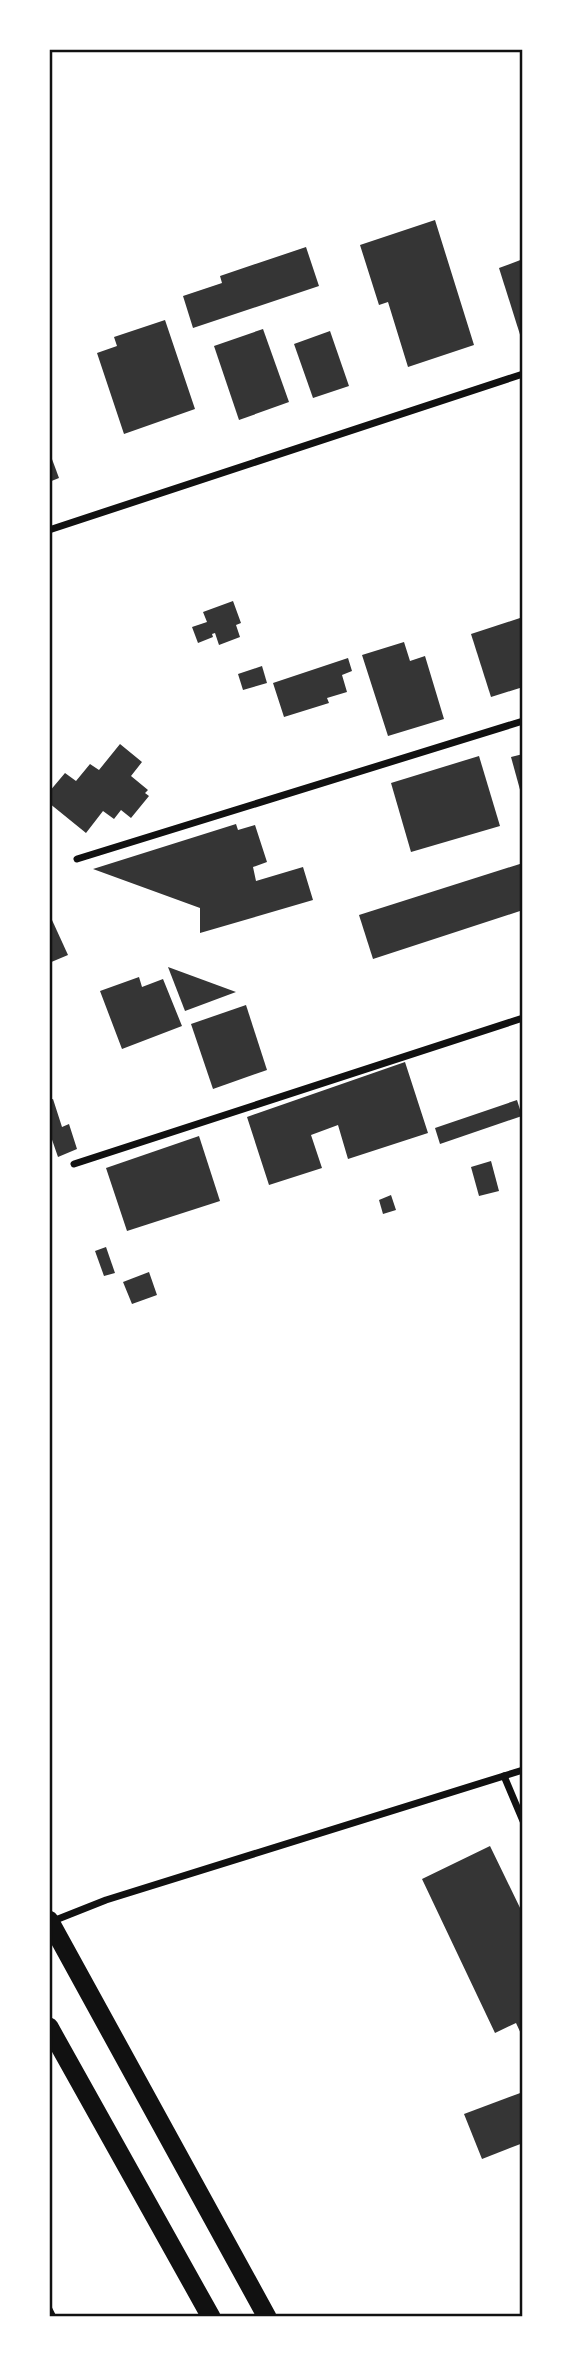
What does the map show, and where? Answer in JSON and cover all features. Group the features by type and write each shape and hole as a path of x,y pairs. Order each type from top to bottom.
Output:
{"highway":[{"path":"49,1921 84,1988 268,2313"},
{"path":"49,2027 211,2317"}],"street":[{"path":"49,530 523,374"},
{"path":"77,859 523,721"},
{"path":"74,1164 523,1018"},
{"path":"49,1921 106,1900 523,1770"},
{"path":"505,1776 523,1821"}],"lane":[{"path":"49,2307 54,2317"}],"building":[{"path":"435,220 474,345 408,367 388,302 379,305 360,245"},
{"path":"306,247 319,286 193,328 183,296 222,283 220,276"},
{"path":"523,259 523,341 522,341 499,268"},
{"path":"165,320 195,409 124,434 97,353 117,346 114,337"},
{"path":"263,329 289,402 239,420 214,346"},
{"path":"330,331 349,386 313,398 294,344"},
{"path":"49,451 59,478 49,482"},
{"path":"233,601 241,623 236,625 240,637 219,645 215,633 212,634 213,637 198,643 192,627 207,622 203,612"},
{"path":"523,617 523,687 491,697 471,634"},
{"path":"404,642 410,661 425,656 444,719 388,736 362,655"},
{"path":"348,658 352,671 342,675 347,692 327,698 329,703 284,717 273,683"},
{"path":"262,666 267,683 243,690 238,674"},
{"path":"120,744 142,762 131,776 148,790 145,793 149,796 131,818 121,810 114,819 103,811 86,833 49,803 49,792 65,773 76,781 90,764 99,770"},
{"path":"523,754 523,797 522,797 511,757"},
{"path":"479,756 500,826 411,852 391,783"},
{"path":"236,824 238,830 255,825 267,862 253,867 256,881 303,867 313,900 200,933 200,908 93,869"},
{"path":"523,863 523,910 373,959 359,915"},
{"path":"49,919 52,920 68,955 49,963"},
{"path":"168,967 236,992 185,1011"},
{"path":"139,977 142,987 163,979 182,1026 122,1049 100,991"},
{"path":"246,1005 267,1070 213,1089 191,1024"},
{"path":"405,1062 428,1133 348,1159 338,1125 311,1135 322,1168 269,1185 247,1117"},
{"path":"53,1099 62,1127 69,1124 77,1149 58,1157 49,1131 49,1100"},
{"path":"517,1100 522,1116 440,1144 435,1128"},
{"path":"199,1136 220,1201 127,1231 106,1168"},
{"path":"491,1161 499,1191 479,1196 471,1167"},
{"path":"391,1195 396,1210 383,1214 379,1200"},
{"path":"106,1247 115,1273 104,1276 95,1251"},
{"path":"149,1272 157,1295 132,1304 123,1282"},
{"path":"490,1846 523,1914 523,2038 516,2023 495,2033 422,1879"},
{"path":"523,2092 523,2143 482,2159 464,2114"}]}
